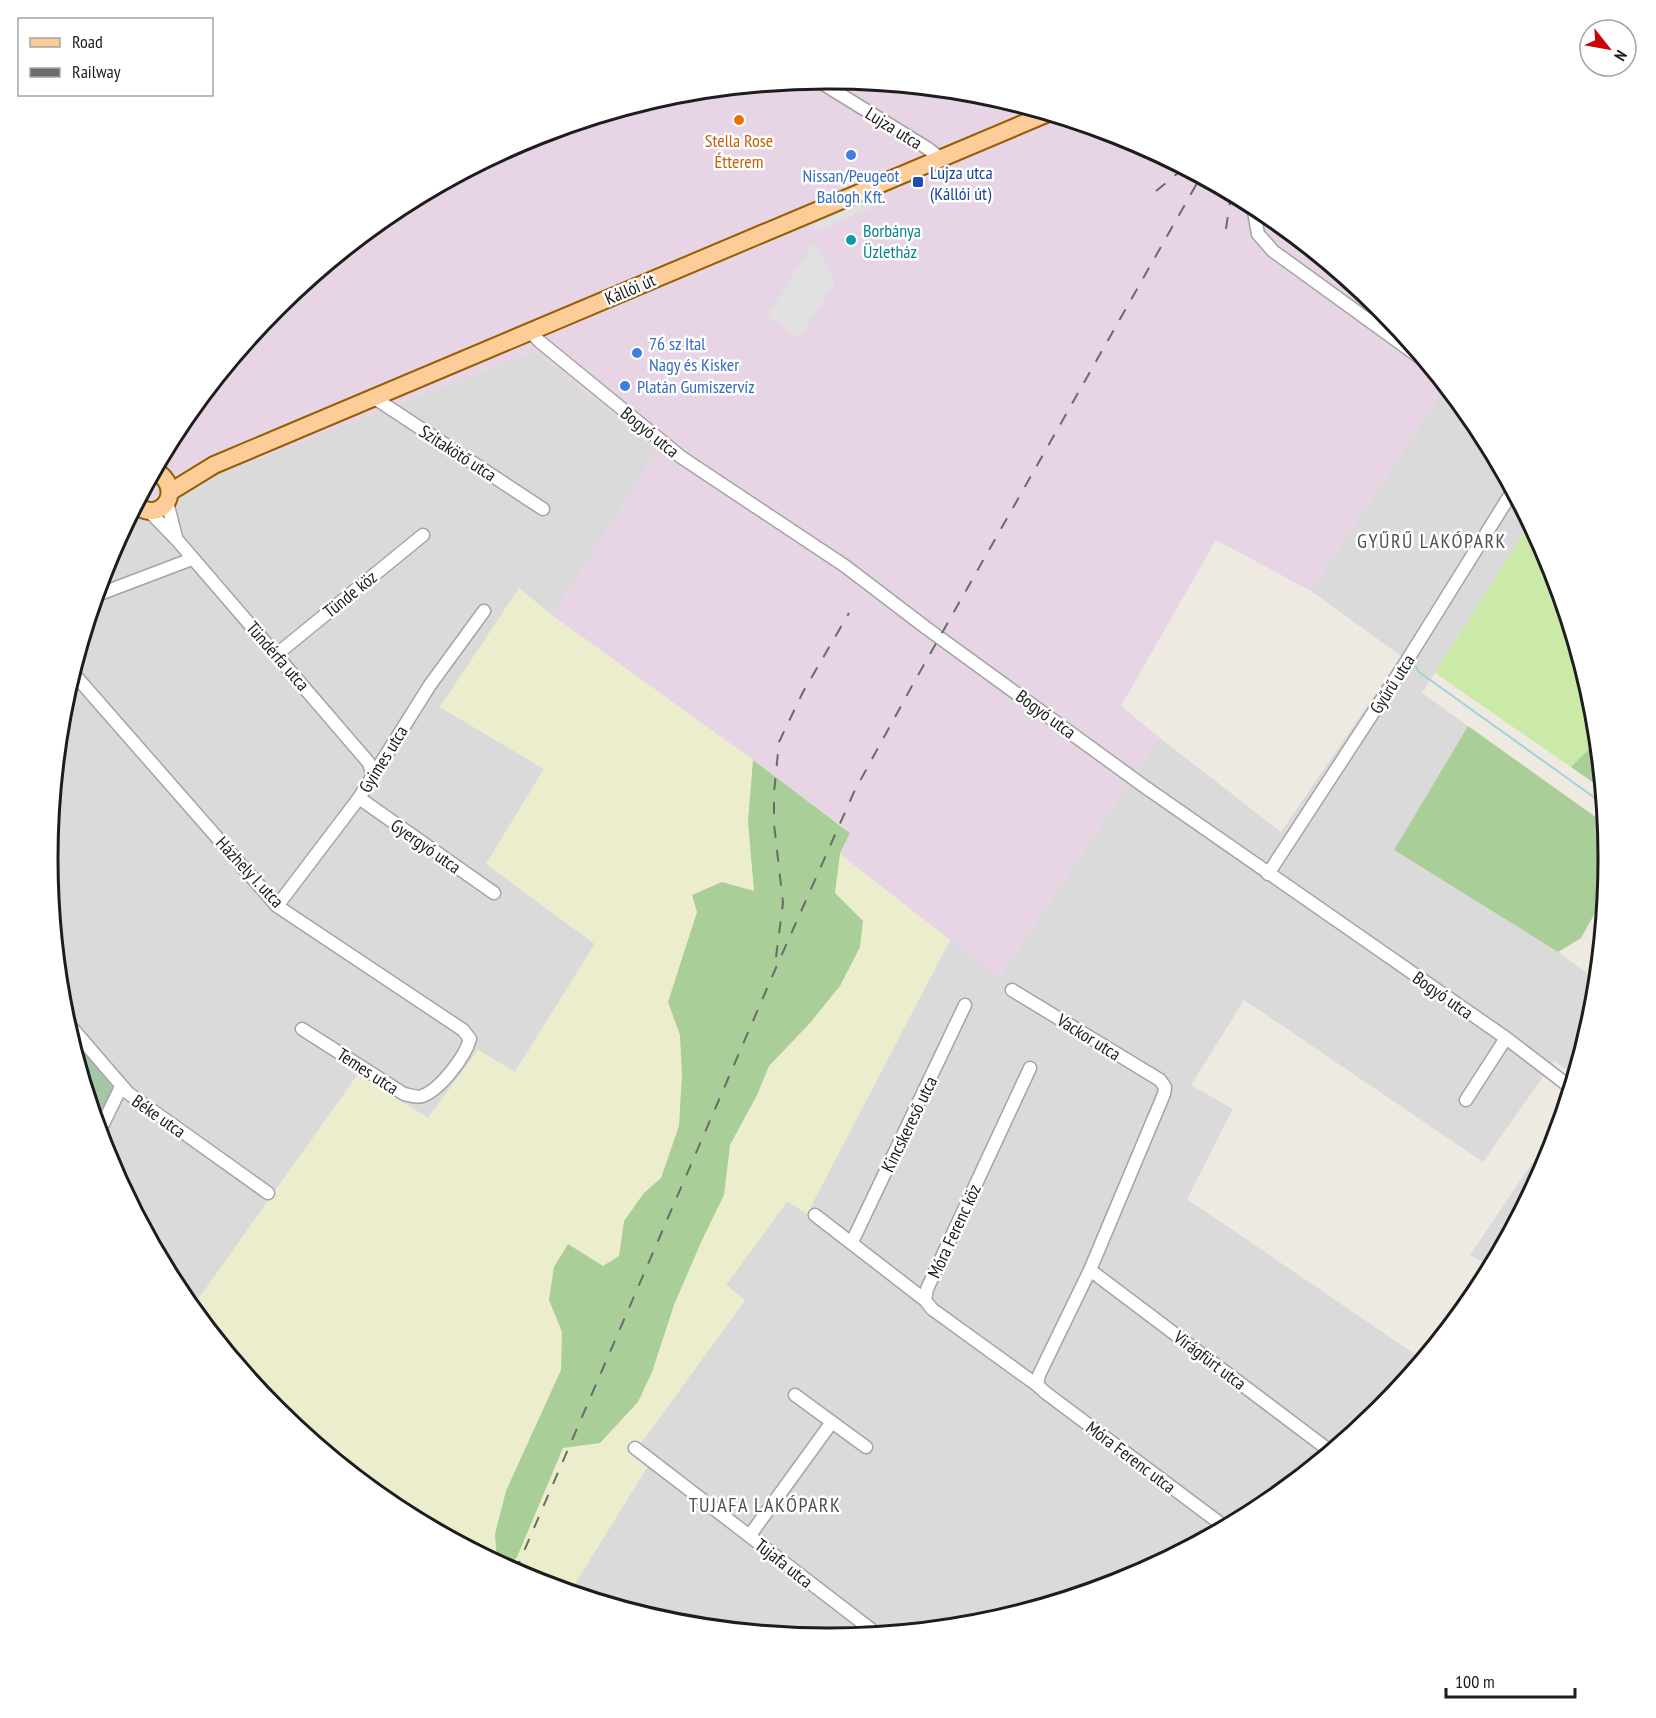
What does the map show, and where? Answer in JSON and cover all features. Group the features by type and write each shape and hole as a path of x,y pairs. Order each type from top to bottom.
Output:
{"main road":[{"name":"Kállói út","path":"163,473 182,472 214,465 1035,118"},
{"name":"Kállói út","path":"143,509 162,507 168,497 214,465"},
{"name":"Kállói út","path":"161,476 169,485 168,497"}],"street":[{"name":"Lujza utca","path":"833,89 927,148 939,158"},
{"path":"1255,219 1258,234 1273,251 1395,340"},
{"name":"Bogyó utca","path":"530,331 539,341 681,457 845,566 925,627 1268,874 1506,1038 1564,1082"},
{"name":"Szitakötő utca","path":"373,398 543,509"},
{"name":"Tündérfa utca","path":"168,497 178,541"},
{"name":"Gyűrű utca","path":"1268,874 1403,667 1507,499"},
{"name":"Tündérfa utca","path":"143,509 178,541 277,654 369,763 372,774"},
{"name":"Tünde köz","path":"277,654 423,535"},
{"path":"107,591 192,559"},
{"name":"Gyimes utca","path":"278,906 359,798 430,685 484,610"},
{"name":"Házhely I. utca","path":"80,681 278,906 463,1030"},
{"name":"Gyergyó utca","path":"359,798 494,893"},
{"name":"Vackor utca","path":"1012,990 1160,1080 1165,1087 1090,1269"},
{"name":"Kincskereső utca","path":"852,1242 965,1005"},
{"name":"Temes utca","path":"302,1029 404,1094 420,1097 435,1090 466,1051 470,1039 463,1030"},
{"name":"Béke utca","path":"80,1038 121,1087 268,1193"},
{"path":"1466,1100 1506,1038"},
{"name":"Móra Ferenc köz","path":"1030,1068 927,1289 925,1300 932,1309 1037,1385"},
{"path":"104,1120 121,1087"},
{"path":"815,1215 925,1300"},
{"path":"1037,1385 1039,1375 1090,1269"},
{"name":"Virágfürt utca","path":"1090,1269 1324,1447"},
{"name":"Móra Ferenc utca","path":"1037,1385 1218,1522"},
{"path":"795,1395 866,1447"},
{"path":"750,1535 832,1422"},
{"name":"Tujafa utca","path":"634,1448 868,1627"}],"shaded area":[{"path":"828,89 878,91 978,104 1075,130 1168,169 1256,219 1335,280 1363,306 1355,320 1416,364 1440,394 1311,591 1216,540 1121,706 1160,738 998,978 840,854 850,832 553,616 657,450 535,351 148,501 188,431 249,352 321,280 400,219 488,169 581,130 678,104 778,91"},
{"path":"871,198 875,206 817,231 809,226"},
{"path":"812,245 820,249 835,284 799,338 767,316"},
{"path":"1363,306 1417,364 1354,320"},
{"path":"535,351 657,450 553,616 519,589 440,707 544,769 486,864 595,944 515,1072 478,1050 428,1118 358,1075 198,1300 162,1244 138,1199 99,1106 73,1009 60,909 58,859 60,809 73,709 99,612 117,565 148,501"},
{"path":"1440,394 1468,431 1494,474 1524,532 1422,693 1468,726 1394,850 1558,952 1589,974 1583,1009 1567,1070 1554,1061 1483,1162 1244,1000 1191,1085 1233,1109 1187,1199 1416,1355 1372,1403 1335,1438 1256,1499 1168,1549 1122,1570 1075,1588 1027,1602 978,1614 928,1622 878,1627 778,1627 678,1614 574,1585 649,1464 639,1446 745,1300 726,1285 788,1200 807,1213 950,940 999,977 1160,738 1281,832 1401,656 1311,591"},
{"path":"1539,1152 1518,1199 1483,1262 1470,1255"}],"green space":[{"path":"1524,532 1557,612 1583,709 1589,749 1571,767 1435,673"},
{"path":"519,588 553,616 850,833 841,855 950,940 807,1214 787,1201 726,1285 745,1300 639,1446 649,1464 574,1585 488,1549 443,1525 400,1499 360,1469 321,1438 284,1403 249,1366 198,1300 358,1074 428,1118 478,1050 515,1072 595,944 486,864 544,769 440,707"},
{"path":"1468,726 1596,818 1598,859 1596,912 1581,938 1558,952 1394,850"},
{"path":"1589,749 1593,783 1571,767"},
{"path":"753,760 850,833 840,854 835,893 863,921 860,947 840,986 810,1023 769,1066 757,1095 730,1145 724,1195 674,1305 652,1372 638,1402 600,1443 563,1448 514,1561 496,1553 495,1534 506,1491 561,1370 562,1332 549,1300 554,1267 568,1244 603,1266 619,1256 624,1221 644,1193 661,1178 679,1126 682,1074 680,1035 668,1002 697,912 692,895 722,882 754,891 748,822"},
{"path":"83,1051 113,1088 102,1113"}],"waterway":[{"path":"1413,662 1419,672 1595,798"}],"railway":[{"path":"1156,191 1177,174"},
{"path":"519,1563 854,792 1196,184"},
{"path":"1226,229 1230,203"},
{"path":"776,957 783,903 774,824 774,793 779,742 803,692 849,613"}],"place":[{"name":"Stella Rose Étterem","path":"739,120"},
{"name":"Nissan/Peugeot Balogh Kft.","path":"851,155"},
{"name":"Lujza utca (Kállói út)","path":"918,182"},
{"name":"Borbánya Üzletház","path":"851,240"},
{"name":"76 sz Ital Nagy és Kisker","path":"637,353"},
{"name":"Platán Gumiszervíz","path":"625,386"}],"district":[{"name":"GYŰRŰ LAKÓPARK","path":"1432,541"},
{"name":"TUJAFA LAKÓPARK","path":"765,1505"}]}
